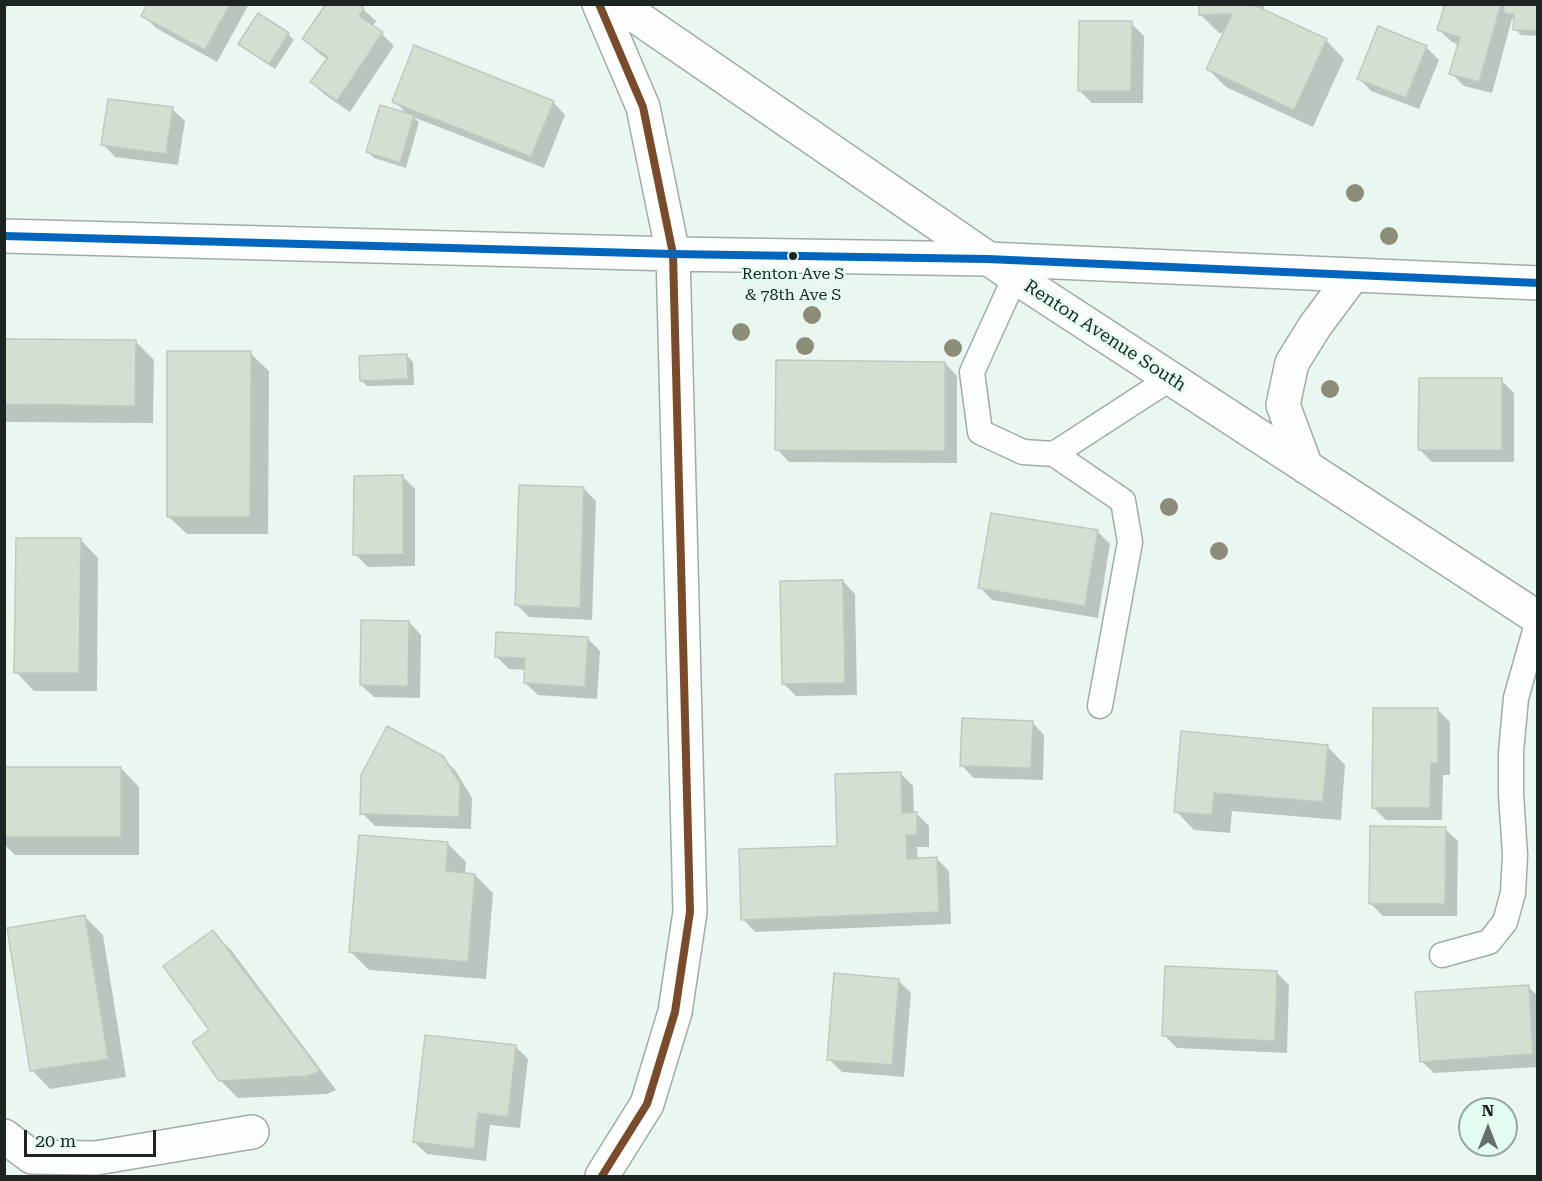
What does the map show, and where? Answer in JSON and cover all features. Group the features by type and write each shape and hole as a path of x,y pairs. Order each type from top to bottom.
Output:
{"street":[{"path":"599,4 643,107 673,254 690,912 675,1012 647,1104 602,1176"},
{"name":"Renton Avenue South","path":"618,4 987,259 1538,619"},
{"path":"4,236 673,254 987,259 1538,283"},
{"path":"1306,467 1283,405 1292,363 1315,326 1353,275"},
{"path":"4,1136 32,1157 96,1158 252,1132"}],"lane":[{"path":"1015,277 972,372 980,432 1023,452 1054,454 1123,501 1130,542 1100,706"},
{"path":"1054,454 1171,378"},
{"path":"1442,955 1489,942 1505,922 1513,893 1515,865 1512,752 1516,698 1538,619"}],"building":[{"path":"147,4 230,4 205,50 141,16"},
{"path":"326,4 360,4 364,8 359,16 383,32 337,101 310,82 328,57 302,39"},
{"path":"1199,4 1252,4 1327,39 1294,110 1206,69 1232,14 1199,15"},
{"path":"1445,4 1501,4 1479,82 1449,74 1460,37 1437,30"},
{"path":"1504,4 1538,4 1538,31 1513,30 1514,14 1504,13"},
{"path":"258,13 289,33 269,64 238,44"},
{"path":"1079,21 1132,21 1131,91 1078,91"},
{"path":"1378,26 1427,46 1406,98 1357,79"},
{"path":"414,45 554,101 531,157 392,102"},
{"path":"108,99 173,107 166,154 101,145"},
{"path":"380,105 414,115 400,163 366,152"},
{"path":"4,339 136,340 135,406 4,404"},
{"path":"167,351 251,351 250,517 167,517"},
{"path":"407,354 408,379 360,381 359,356"},
{"path":"776,360 945,362 945,451 775,450"},
{"path":"1419,378 1502,378 1502,450 1418,450"},
{"path":"403,475 403,554 353,555 354,476"},
{"path":"519,485 584,487 580,608 515,605"},
{"path":"991,513 1098,530 1085,606 978,588"},
{"path":"16,538 81,538 79,673 14,673"},
{"path":"843,580 845,683 782,684 780,581"},
{"path":"361,620 409,621 408,686 360,685"},
{"path":"496,632 588,637 585,687 524,683 525,658 495,657"},
{"path":"1373,708 1438,708 1438,763 1431,763 1430,808 1372,808"},
{"path":"962,718 1033,721 1031,768 960,766"},
{"path":"387,726 443,756 460,784 459,817 360,814 361,775"},
{"path":"1181,731 1328,745 1323,802 1214,793 1212,815 1174,812"},
{"path":"4,767 121,767 121,837 4,837"},
{"path":"901,772 902,813 917,812 917,835 906,835 907,859 937,857 939,912 741,920 739,849 837,846 835,774"},
{"path":"1370,826 1446,827 1445,904 1369,904"},
{"path":"359,835 448,842 446,871 475,874 468,962 349,952"},
{"path":"85,915 108,1059 30,1071 7,928"},
{"path":"213,930 320,1071 308,1076 219,1081 192,1042 209,1030 163,966"},
{"path":"1165,966 1277,971 1275,1041 1162,1036"},
{"path":"834,973 899,979 892,1065 827,1060"},
{"path":"1529,985 1533,1054 1420,1062 1415,992"},
{"path":"425,1035 516,1045 508,1117 478,1113 474,1149 413,1142"}],"transit line":[{"path":"599,4 643,107 673,254 690,912 675,1012 647,1104 602,1176"},
{"path":"4,236 673,254 987,259 1538,283"}],"place":[{"name":"Renton Ave S & 78th Ave S","path":"793,256"}]}
